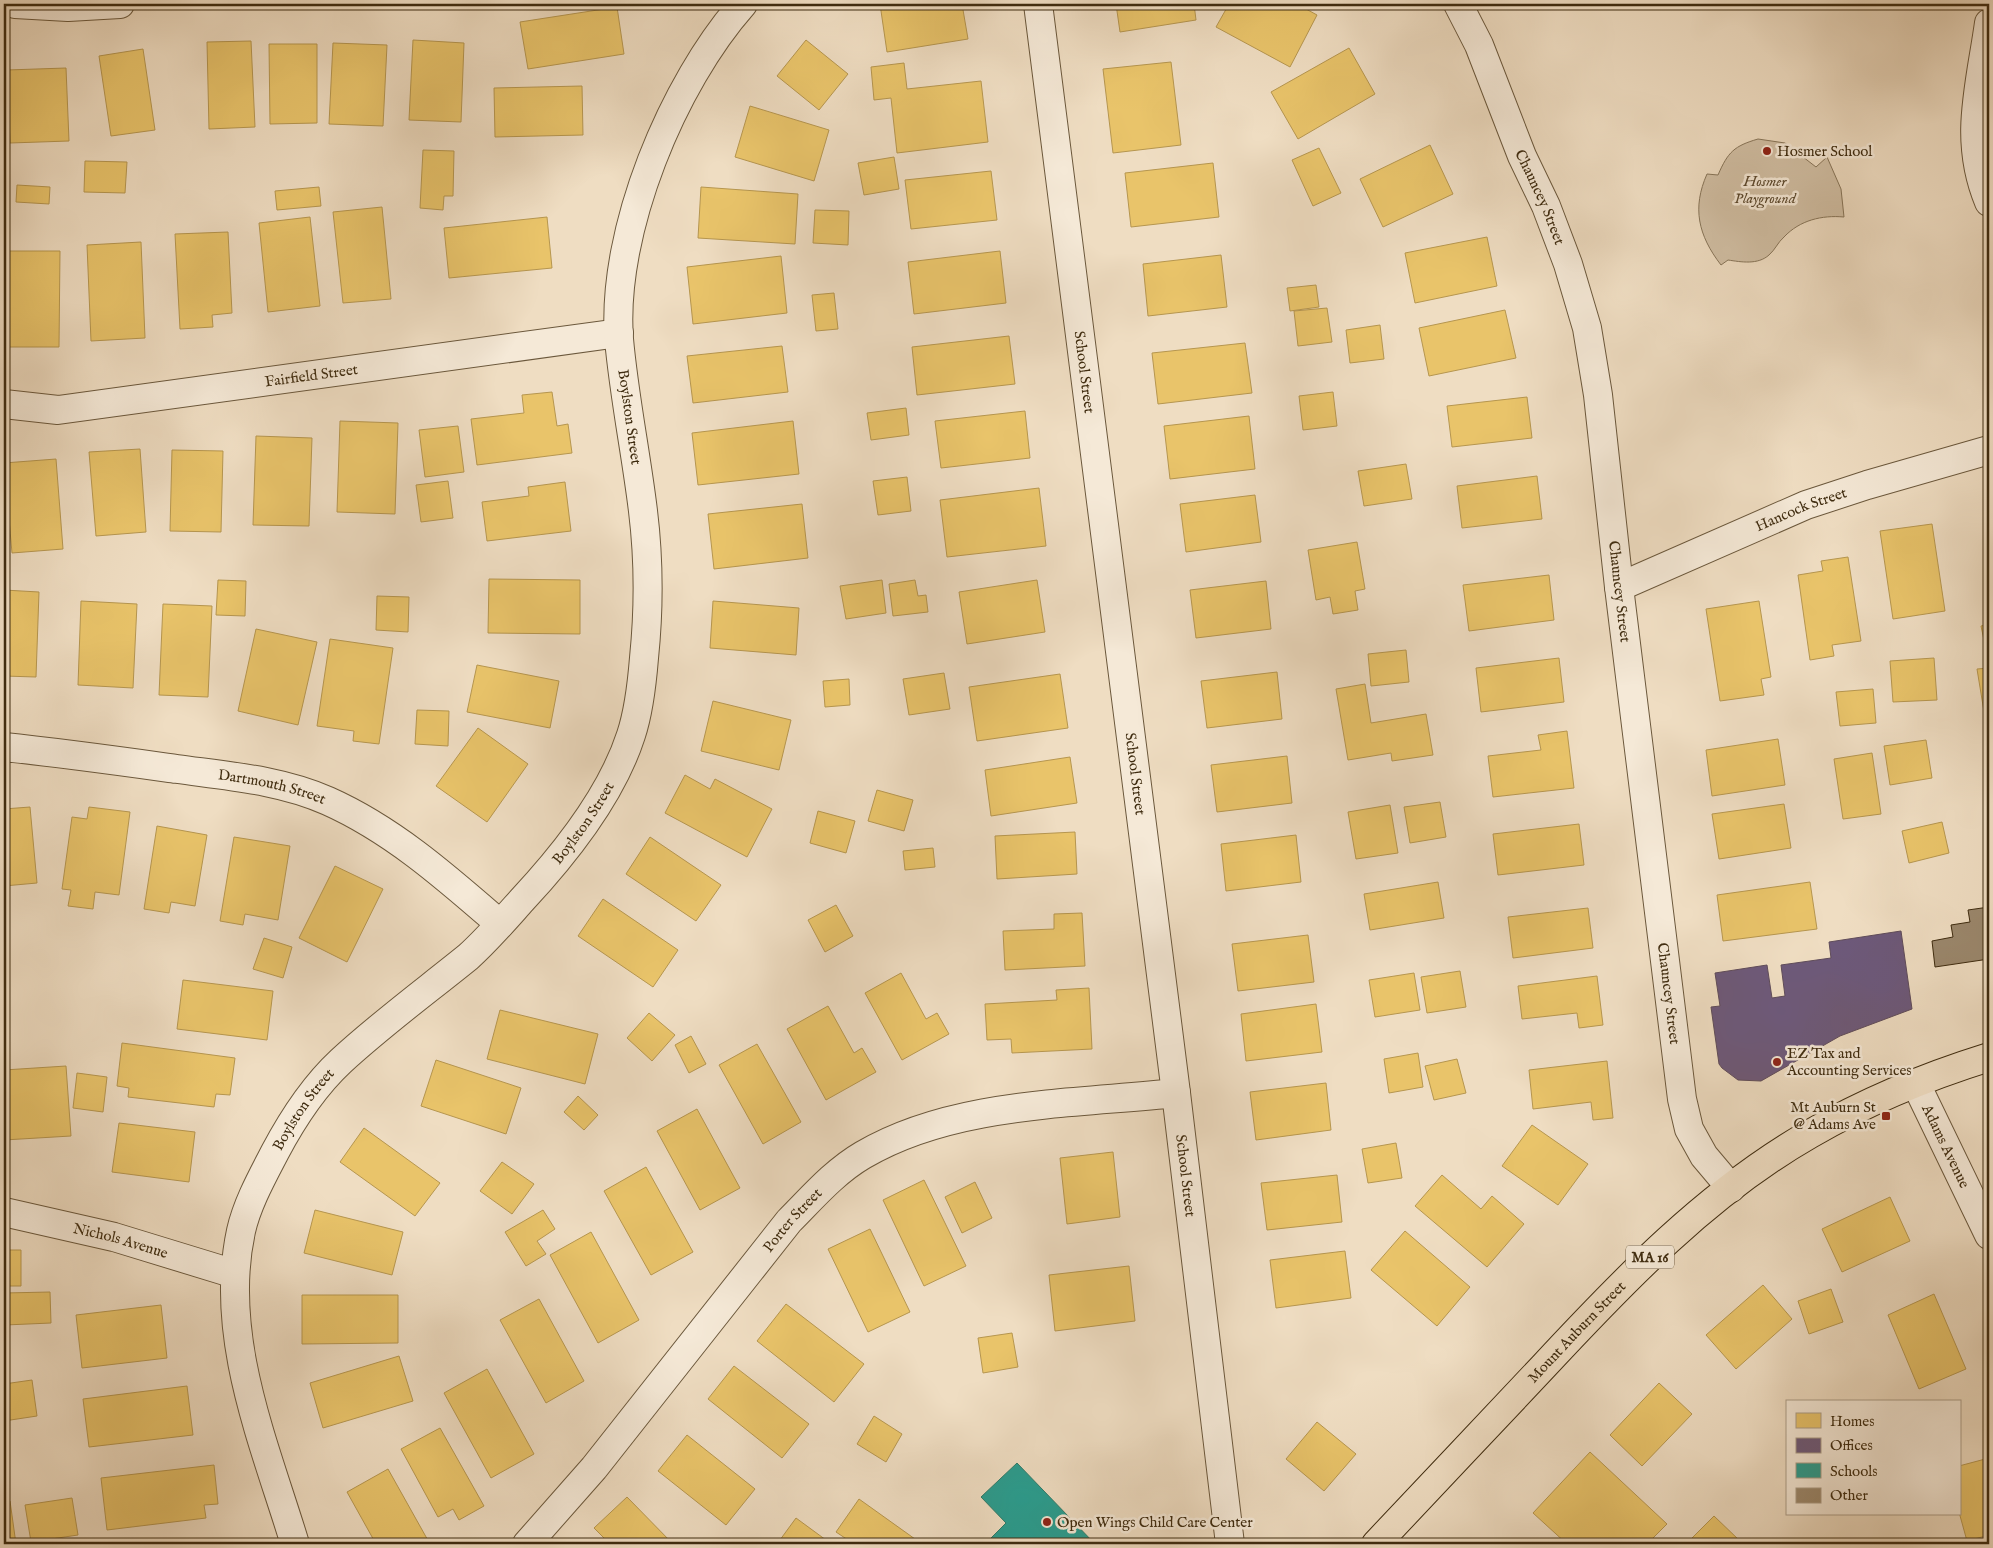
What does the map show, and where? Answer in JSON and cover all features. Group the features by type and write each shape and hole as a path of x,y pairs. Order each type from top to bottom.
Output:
{"main road":[{"name":"Mount Auburn Street","path":"1376,1544 1603,1303 1645,1261 1731,1188 1810,1134 1916,1084 1989,1057"}],"street":[{"path":"15,4 68,7 120,4"},
{"name":"Boylston Street","path":"295,1544 251,1401 242,1360 237,1320 235,1274 242,1229 258,1185 302,1104 337,1064 466,958 542,878 579,833 609,782 631,735 642,679 647,626 648,569 643,511 619,333 622,280 630,228 646,176 691,76 719,30 743,4"},
{"name":"School Street","path":"1038,4 1176,1093 1230,1544"},
{"name":"Chauncey Street","path":"1458,4 1479,45 1522,156 1546,206 1568,264 1587,328 1598,395 1619,587 1682,1099 1689,1129 1704,1156 1731,1188"},
{"path":"1989,23 1974,130 1977,168 1989,202"},
{"name":"Fairfield Street","path":"4,404 58,410 619,333"},
{"name":"Hancock Street","path":"1619,587 1806,505 1867,485 1989,450"},
{"name":"Dartmouth Street","path":"4,747 95,757 248,778 287,786 327,800 367,821 412,850 500,924"},
{"name":"Adams Avenue","path":"1916,1084 1989,1235"},
{"name":"Porter Street","path":"528,1544 594,1468 789,1221 825,1184 862,1156 904,1135 942,1122 970,1116 1176,1093"},
{"name":"Nichols Avenue","path":"4,1212 114,1237 235,1274"}],"green space":[{"name":"Hosmer Playground","path":"1758,139 1785,143 1816,167 1827,157 1841,189 1844,217 1820,218 1797,226 1782,239 1771,253 1755,262 1728,260 1721,265 1707,243 1700,221 1699,210 1702,186 1707,174 1718,175 1729,155 1737,147"}],"building: Homes":[{"path":"880,4 962,4 968,39 887,52"},
{"path":"1116,4 1194,4 1196,20 1120,32"},
{"path":"1229,4 1297,4 1317,15 1290,67 1216,27"},
{"path":"617,7 624,54 528,69 520,22"},
{"path":"413,40 464,43 461,122 409,120"},
{"path":"806,40 848,74 819,110 777,76"},
{"path":"251,41 255,127 209,129 207,42"},
{"path":"333,43 387,45 383,126 329,124"},
{"path":"269,44 317,44 317,123 270,124"},
{"path":"1349,48 1375,94 1298,139 1271,92"},
{"path":"143,49 155,130 111,136 99,56"},
{"path":"1171,62 1181,145 1113,153 1103,69"},
{"path":"904,63 907,89 981,81 988,142 897,153 891,98 874,100 871,67"},
{"path":"66,68 69,141 10,143 7,70"},
{"path":"582,86 583,135 495,137 494,88"},
{"path":"750,106 829,130 814,181 735,157"},
{"path":"1430,145 1453,194 1383,227 1360,179"},
{"path":"1319,148 1341,193 1313,206 1292,160"},
{"path":"423,150 454,151 453,196 444,196 443,210 420,208"},
{"path":"894,157 899,189 864,195 858,163"},
{"path":"85,161 127,162 125,193 84,192"},
{"path":"1213,163 1219,217 1131,227 1125,173"},
{"path":"991,171 997,220 911,229 905,180"},
{"path":"17,185 50,187 49,204 16,202"},
{"path":"319,187 321,206 277,210 275,191"},
{"path":"701,187 798,194 795,244 698,238"},
{"path":"382,207 391,299 343,303 333,212"},
{"path":"815,210 849,211 848,245 813,243"},
{"path":"310,217 320,306 268,312 259,223"},
{"path":"547,217 552,268 449,278 444,228"},
{"path":"228,232 232,313 212,315 213,327 180,329 175,234"},
{"path":"1487,237 1497,286 1415,303 1405,253"},
{"path":"141,242 145,338 91,341 87,245"},
{"path":"4,251 60,251 59,347 4,347"},
{"path":"1000,251 1006,303 914,314 908,262"},
{"path":"1221,255 1227,307 1148,316 1143,264"},
{"path":"781,256 787,313 693,324 687,267"},
{"path":"1316,285 1319,307 1290,311 1287,288"},
{"path":"834,293 838,329 816,331 812,295"},
{"path":"1327,308 1332,342 1298,346 1294,311"},
{"path":"1505,310 1516,358 1429,376 1419,328"},
{"path":"1380,325 1384,359 1350,363 1346,330"},
{"path":"1009,336 1015,384 917,395 912,347"},
{"path":"1245,343 1252,393 1158,404 1152,353"},
{"path":"782,346 788,392 693,403 687,356"},
{"path":"552,392 557,426 568,424 572,453 477,465 471,419 524,413 522,395"},
{"path":"1333,392 1337,426 1303,430 1299,396"},
{"path":"1527,397 1532,438 1452,447 1447,406"},
{"path":"906,408 909,435 871,440 867,413"},
{"path":"1025,411 1030,458 941,468 935,421"},
{"path":"1249,416 1255,469 1170,479 1164,426"},
{"path":"340,421 398,423 395,514 337,512"},
{"path":"793,421 799,474 698,485 692,433"},
{"path":"458,426 464,472 425,477 419,430"},
{"path":"256,436 312,438 309,526 253,525"},
{"path":"140,449 146,532 96,536 89,452"},
{"path":"172,450 223,451 221,532 170,531"},
{"path":"56,459 63,549 12,553 4,463"},
{"path":"1406,464 1412,499 1364,506 1358,471"},
{"path":"1537,476 1542,519 1462,528 1457,486"},
{"path":"907,477 911,511 878,515 873,481"},
{"path":"448,481 453,518 421,522 416,485"},
{"path":"565,482 571,531 487,541 482,502 529,496 528,487"},
{"path":"1039,488 1046,546 947,557 940,500"},
{"path":"1255,495 1261,542 1186,552 1180,504"},
{"path":"802,504 808,558 714,569 708,514"},
{"path":"1932,524 1945,611 1893,619 1880,531"},
{"path":"1357,542 1365,589 1355,591 1358,610 1333,614 1330,597 1316,600 1308,550"},
{"path":"1848,557 1861,641 1832,645 1834,656 1810,660 1798,575 1823,571 1821,561"},
{"path":"1549,575 1554,620 1469,631 1463,585"},
{"path":"489,579 580,580 580,634 488,633"},
{"path":"218,580 246,581 245,616 216,615"},
{"path":"882,580 886,613 846,619 840,586"},
{"path":"915,580 918,596 926,595 928,612 893,616 889,584"},
{"path":"1037,580 1045,632 967,644 959,592"},
{"path":"1266,581 1271,629 1196,638 1190,590"},
{"path":"4,590 39,592 36,677 4,676"},
{"path":"377,596 409,597 408,632 376,630"},
{"path":"81,601 137,604 133,688 78,685"},
{"path":"713,601 799,608 796,655 710,648"},
{"path":"1759,601 1771,677 1761,679 1764,695 1720,701 1706,609"},
{"path":"163,604 212,606 208,697 159,695"},
{"path":"1989,624 1989,644 1985,645 1981,626"},
{"path":"256,629 317,642 298,725 238,711"},
{"path":"330,639 393,648 379,744 353,741 354,731 317,726"},
{"path":"1406,650 1409,682 1371,686 1368,654"},
{"path":"1559,658 1564,702 1481,712 1476,668"},
{"path":"1934,658 1937,700 1893,702 1890,661"},
{"path":"477,665 559,681 550,728 467,712"},
{"path":"1989,668 1989,723 1986,724 1977,669"},
{"path":"1277,672 1282,719 1207,728 1201,681"},
{"path":"944,673 950,709 909,715 903,679"},
{"path":"1060,674 1068,728 977,741 969,687"},
{"path":"849,679 850,705 825,707 823,681"},
{"path":"1365,684 1371,723 1426,714 1433,755 1392,761 1391,753 1348,760 1336,689"},
{"path":"1873,689 1876,723 1840,726 1836,692"},
{"path":"713,701 791,720 779,770 701,751"},
{"path":"417,710 449,711 448,746 415,744"},
{"path":"478,728 528,764 487,822 436,786"},
{"path":"1567,731 1574,788 1493,797 1488,756 1541,750 1538,735"},
{"path":"1778,739 1785,785 1712,796 1706,750"},
{"path":"1926,740 1932,778 1890,785 1884,746"},
{"path":"1872,753 1881,814 1843,819 1834,759"},
{"path":"1287,756 1292,803 1217,812 1211,765"},
{"path":"1070,757 1077,803 991,816 985,770"},
{"path":"685,775 710,789 715,779 772,809 747,857 665,813"},
{"path":"877,790 913,800 904,831 868,821"},
{"path":"1440,802 1446,837 1410,843 1404,807"},
{"path":"1784,804 1791,848 1719,859 1712,814"},
{"path":"1390,805 1398,853 1356,859 1348,812"},
{"path":"30,807 37,883 4,886 4,809"},
{"path":"89,807 130,812 119,895 95,892 93,909 68,906 71,890 62,889 72,817 87,819"},
{"path":"818,811 855,821 846,853 810,843"},
{"path":"1942,822 1949,853 1909,863 1902,831"},
{"path":"1579,824 1584,865 1498,875 1493,834"},
{"path":"157,826 207,835 195,906 171,902 169,913 144,909"},
{"path":"1075,832 1077,874 997,879 995,836"},
{"path":"1296,835 1301,882 1226,891 1221,844"},
{"path":"234,837 290,846 278,920 245,914 243,925 220,921"},
{"path":"650,837 721,885 696,921 626,874"},
{"path":"933,848 935,867 905,870 903,851"},
{"path":"335,866 383,889 347,962 299,938"},
{"path":"1438,882 1444,918 1370,930 1364,894"},
{"path":"1810,882 1817,929 1723,941 1717,895"},
{"path":"603,899 678,950 653,987 578,936"},
{"path":"836,905 853,936 825,952 808,920"},
{"path":"1588,908 1593,948 1513,958 1508,917"},
{"path":"1082,913 1085,966 1005,970 1003,931 1054,929 1054,914"},
{"path":"1308,935 1314,982 1238,991 1232,944"},
{"path":"264,938 292,947 283,978 253,969"},
{"path":"1460,971 1466,1007 1427,1013 1421,977"},
{"path":"901,973 926,1019 937,1013 949,1034 902,1060 865,993"},
{"path":"1414,973 1420,1010 1375,1017 1369,980"},
{"path":"1597,976 1603,1025 1579,1028 1577,1013 1522,1019 1518,986"},
{"path":"183,980 273,991 267,1040 177,1029"},
{"path":"1089,988 1092,1049 1012,1053 1011,1039 987,1040 985,1004 1057,1000 1056,990"},
{"path":"1316,1004 1322,1052 1246,1061 1241,1014"},
{"path":"828,1006 854,1053 862,1048 876,1072 826,1100 787,1029"},
{"path":"500,1010 598,1034 585,1084 487,1059"},
{"path":"649,1013 675,1035 652,1061 627,1038"},
{"path":"691,1036 706,1064 689,1073 675,1045"},
{"path":"122,1043 235,1058 230,1095 216,1094 214,1107 128,1097 129,1088 117,1086"},
{"path":"757,1044 801,1122 763,1144 719,1065"},
{"path":"1418,1053 1423,1087 1389,1093 1384,1059"},
{"path":"1457,1059 1466,1093 1434,1100 1425,1066"},
{"path":"436,1060 521,1088 506,1134 421,1106"},
{"path":"1607,1061 1613,1118 1593,1120 1591,1102 1533,1109 1529,1070"},
{"path":"66,1066 71,1136 4,1140 4,1070"},
{"path":"77,1073 107,1077 103,1112 73,1108"},
{"path":"1326,1083 1331,1130 1256,1140 1250,1092"},
{"path":"578,1096 598,1115 584,1130 564,1112"},
{"path":"697,1109 740,1188 700,1210 657,1131"},
{"path":"119,1123 195,1132 189,1182 112,1172"},
{"path":"1532,1125 1588,1164 1558,1205 1502,1166"},
{"path":"364,1128 440,1183 415,1216 340,1162"},
{"path":"1396,1143 1402,1178 1368,1183 1362,1149"},
{"path":"1113,1152 1120,1217 1067,1224 1060,1158"},
{"path":"502,1162 534,1184 512,1214 480,1191"},
{"path":"646,1167 693,1252 651,1275 604,1191"},
{"path":"1337,1175 1342,1222 1267,1230 1261,1183"},
{"path":"1442,1175 1481,1209 1492,1196 1524,1224 1487,1267 1415,1206"},
{"path":"924,1180 966,1266 924,1286 883,1200"},
{"path":"975,1182 992,1218 962,1233 945,1197"},
{"path":"1890,1197 1910,1241 1842,1272 1822,1229"},
{"path":"315,1210 403,1232 392,1275 304,1253"},
{"path":"543,1210 555,1229 537,1241 546,1254 526,1266 505,1232"},
{"path":"870,1229 910,1312 868,1332 828,1249"},
{"path":"1405,1231 1470,1287 1437,1326 1371,1270"},
{"path":"591,1232 639,1320 598,1343 550,1255"},
{"path":"5,1250 21,1250 21,1286 6,1286"},
{"path":"1345,1251 1351,1298 1276,1308 1270,1260"},
{"path":"1129,1266 1135,1321 1055,1331 1049,1275"},
{"path":"1763,1285 1792,1319 1736,1369 1706,1335"},
{"path":"1831,1289 1843,1322 1809,1334 1798,1301"},
{"path":"50,1292 51,1323 5,1325 4,1293"},
{"path":"1934,1294 1966,1369 1919,1389 1888,1315"},
{"path":"302,1295 398,1295 398,1343 302,1344"},
{"path":"539,1299 584,1381 546,1403 500,1320"},
{"path":"786,1304 864,1364 834,1402 757,1341"},
{"path":"161,1305 167,1358 82,1368 76,1315"},
{"path":"1012,1333 1018,1367 983,1373 978,1338"},
{"path":"399,1356 413,1401 323,1428 310,1383"},
{"path":"734,1366 809,1424 782,1458 708,1399"},
{"path":"487,1369 534,1454 491,1478 444,1393"},
{"path":"32,1380 37,1416 4,1421 4,1384"},
{"path":"1659,1383 1692,1414 1642,1466 1610,1435"},
{"path":"187,1386 193,1435 89,1447 83,1399"},
{"path":"874,1416 902,1434 886,1462 857,1444"},
{"path":"1317,1422 1356,1454 1324,1491 1286,1459"},
{"path":"440,1428 484,1506 459,1520 453,1509 438,1517 401,1449"},
{"path":"687,1435 755,1489 726,1525 658,1471"},
{"path":"1590,1452 1667,1524 1647,1544 1567,1544 1533,1513"},
{"path":"1989,1458 1989,1535 1967,1541 1960,1516 1960,1466"},
{"path":"214,1465 218,1504 204,1505 206,1518 107,1530 101,1478"},
{"path":"388,1469 430,1544 376,1544 347,1492"},
{"path":"627,1497 673,1544 610,1544 594,1528"},
{"path":"72,1498 78,1535 31,1542 25,1505"},
{"path":"859,1499 922,1544 854,1544 836,1532"},
{"path":"10,1501 16,1544 4,1544 4,1502"},
{"path":"1714,1516 1739,1540 1735,1544 1693,1544 1689,1541"},
{"path":"796,1518 826,1540 822,1544 777,1544"}],"building: Offices":[{"path":"1901,931 1912,1009 1840,1036 1761,1081 1738,1080 1719,1064 1711,1007 1720,1006 1715,973 1767,965 1772,998 1785,996 1781,965 1831,958 1829,942"}],"building: Schools":[{"path":"1017,1463 1095,1544 985,1544 1006,1523 981,1497"}],"building: Other":[{"path":"1989,907 1989,959 1935,967 1932,941 1953,937 1951,925 1970,922 1968,910"}],"place":[{"name":"Hosmer School","path":"1767,151"},
{"name":"EZ Tax and Accounting Services","path":"1777,1062"},
{"name":"Mt Auburn St @ Adams Ave","path":"1886,1116"},
{"name":"Open Wings Child Care Center","path":"1047,1522"}]}
